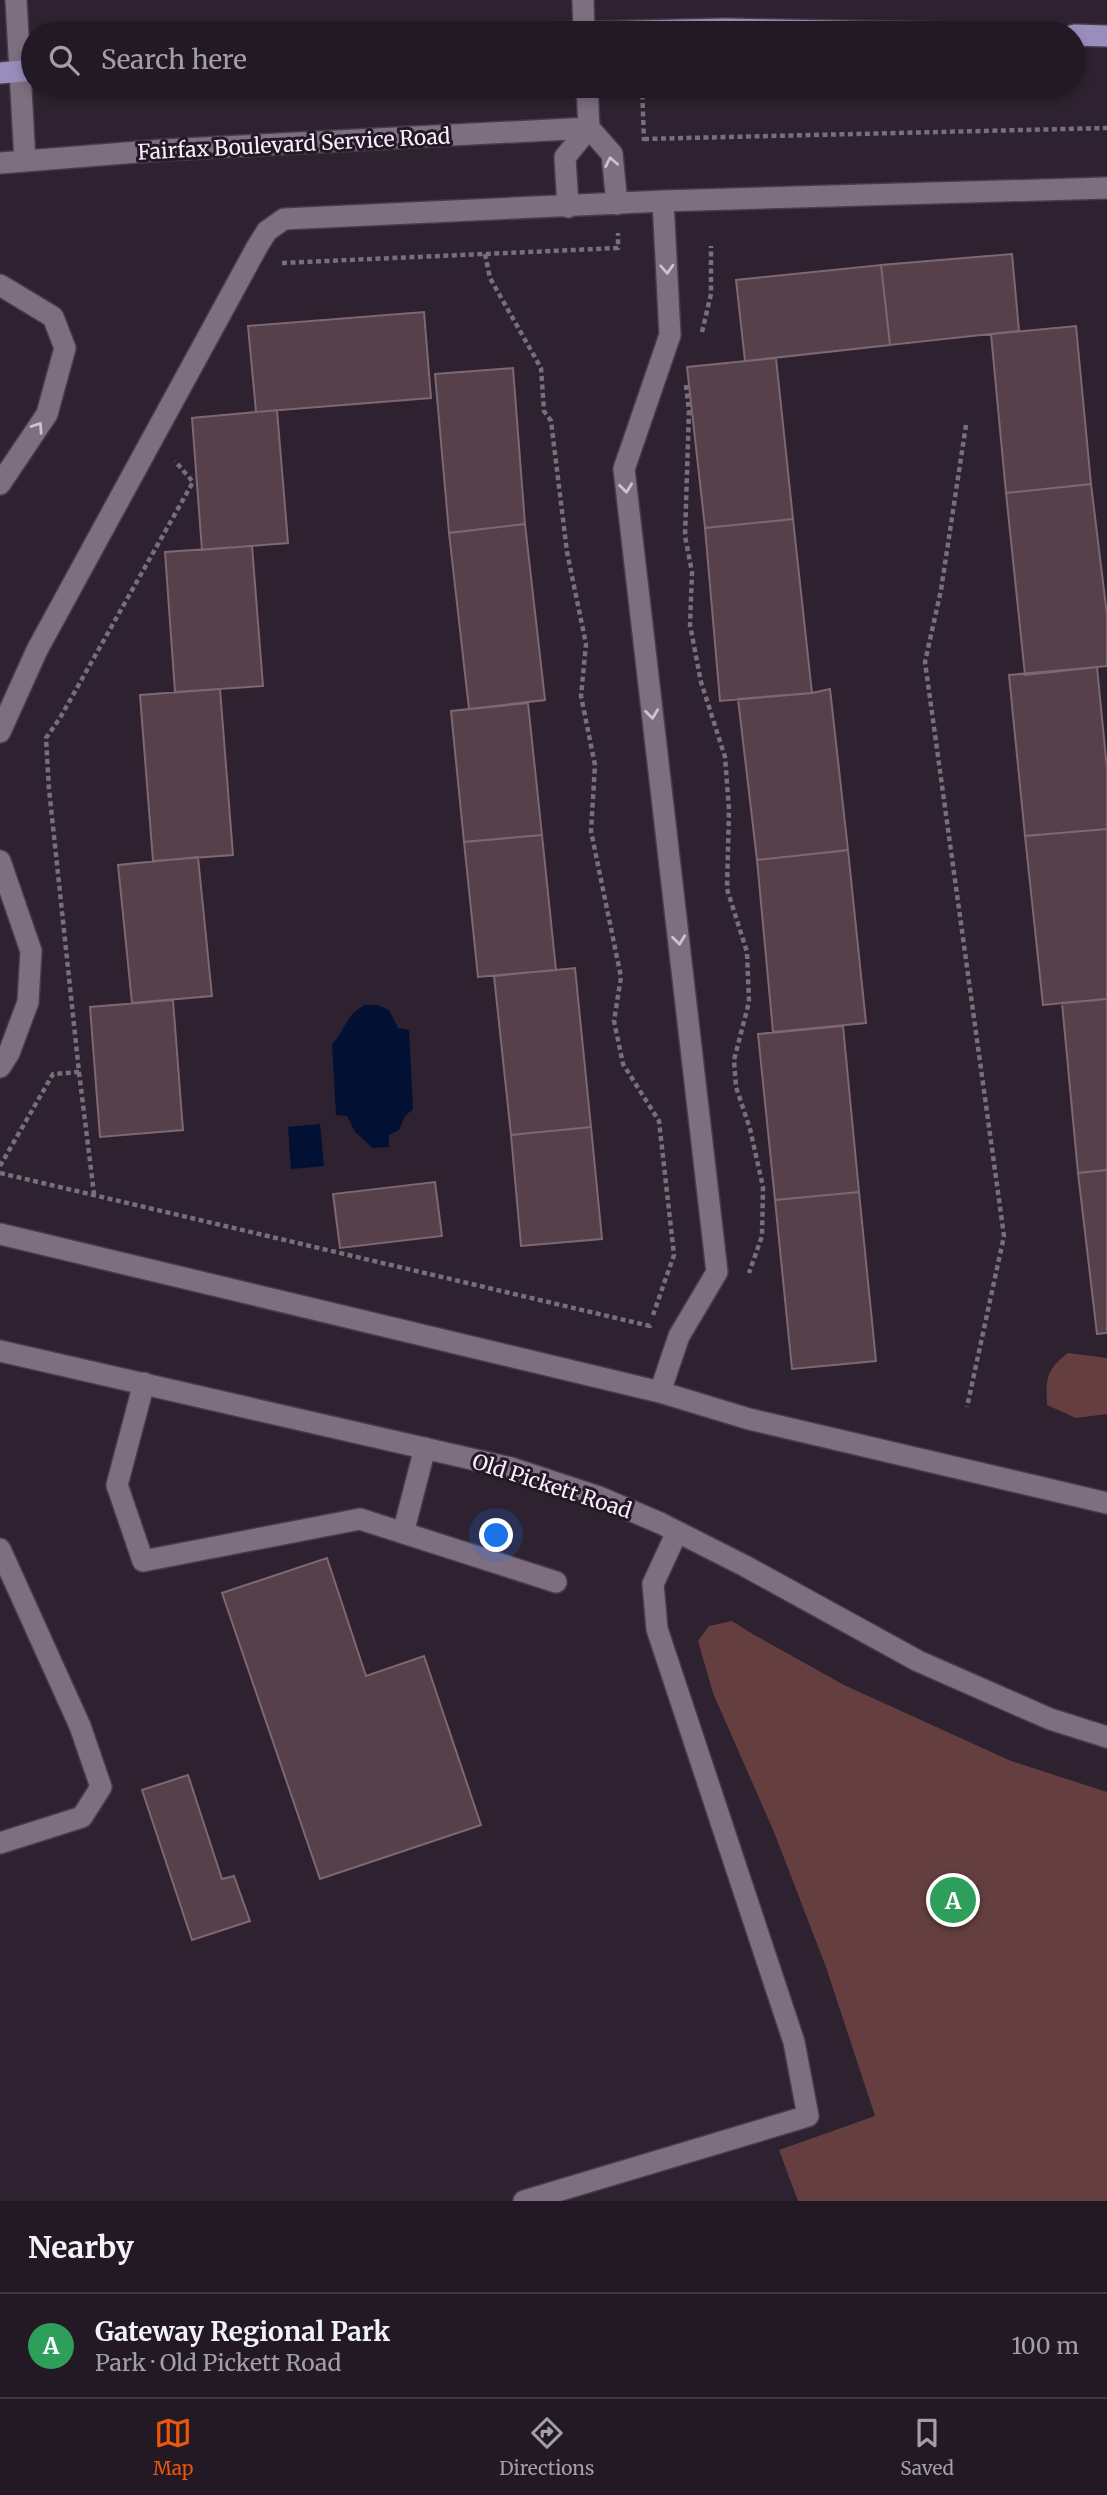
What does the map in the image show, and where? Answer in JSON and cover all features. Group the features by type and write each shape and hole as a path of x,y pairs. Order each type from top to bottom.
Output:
{"main road":[{"path":"1086,36 1107,36"}],"street":[{"path":"16,0 24,161"},
{"path":"583,0 584,21"},
{"path":"588,98 589,128 612,154 617,204"},
{"path":"568,206 565,157 589,128"},
{"name":"Fairfax Boulevard Service Road","path":"0,163 163,150 589,128"},
{"path":"0,732 37,650 267,231 284,219 663,201 1107,188"},
{"path":"660,1392 678,1336 717,1272 624,469 670,335 663,201"},
{"path":"0,285 53,317 65,348 47,414 0,484"},
{"path":"0,861 32,951 28,1002 9,1053 0,1067"},
{"path":"0,1234 660,1392 749,1419 1107,1503"},
{"name":"Old Pickett Road","path":"0,1350 510,1468 599,1497 745,1566 918,1661 1050,1719 1107,1737"},
{"path":"144,1383 117,1485 143,1561 360,1519 556,1582"},
{"path":"403,1533 425,1448"},
{"path":"524,2201 808,2116 794,2042 657,1629 653,1584 677,1532"},
{"path":"0,1549 80,1726 101,1787 82,1817 0,1843"}],"path":[{"path":"642,98 644,152"},
{"path":"644,139 1107,128"},
{"path":"698,344 711,295 711,246"},
{"path":"268,263 618,248"},
{"path":"0,1172 650,1326 674,1255 659,1121 623,1064 614,1021 621,977 591,831 595,765 581,695 586,644 567,552 551,421 544,411 541,368 490,278 485,254"},
{"path":"684,373 689,411 685,536 692,572 691,625 701,682 725,757 729,810 727,889 747,952 749,1002 734,1060 736,1087 750,1129 763,1187 762,1236 747,1278"},
{"path":"966,425 941,590 925,662 1003,1236 967,1407"},
{"path":"94,1194 50,802 46,738 60,719 193,482 167,451"},
{"path":"0,1166 53,1074 79,1072"}],"shaded area":[{"path":"1068,1353 1107,1358 1107,1414 1076,1418 1047,1405 1051,1370"},
{"path":"732,1621 844,1685 1011,1761 1107,1792 1107,2201 798,2201 779,2150 875,2116 826,1967 774,1832 713,1693 698,1641 709,1626"}],"water":[{"path":"365,1005 377,1005 389,1010 398,1028 409,1030 413,1109 405,1116 399,1130 389,1135 389,1147 373,1148 355,1132 347,1116 336,1115 332,1044 353,1013"},
{"path":"320,1124 324,1166 291,1169 288,1127"}],"building":[{"path":"1012,254 1019,331 890,345 881,265"},
{"path":"881,265 890,345 745,361 736,280"},
{"path":"424,312 431,398 256,412 248,326"},
{"path":"1076,326 1091,484 1006,493 991,334"},
{"path":"776,358 793,519 705,528 687,367"},
{"path":"513,368 525,524 449,533 435,374"},
{"path":"277,410 288,543 202,550 192,418"},
{"path":"1091,484 1107,615 1107,666 1025,675 1006,493"},
{"path":"793,519 812,693 720,701 705,528"},
{"path":"525,524 545,700 469,709 449,533"},
{"path":"252,546 263,686 175,692 165,552"},
{"path":"1097,667 1107,769 1107,829 1025,836 1009,675"},
{"path":"220,689 233,855 153,861 140,695"},
{"path":"830,689 848,850 757,860 738,699"},
{"path":"528,703 542,835 464,842 451,711"},
{"path":"1107,829 1107,999 1043,1005 1025,836"},
{"path":"542,835 556,970 478,977 464,842"},
{"path":"848,850 866,1023 773,1032 757,860"},
{"path":"198,857 212,996 132,1003 118,865"},
{"path":"575,968 591,1127 511,1135 494,976"},
{"path":"1107,999 1107,1170 1078,1173 1062,1003"},
{"path":"173,1000 183,1130 100,1137 90,1007"},
{"path":"843,1026 859,1192 775,1200 758,1034"},
{"path":"591,1127 602,1239 521,1246 511,1135"},
{"path":"1107,1170 1107,1333 1097,1334 1078,1173"},
{"path":"435,1182 442,1236 340,1248 333,1194"},
{"path":"859,1192 876,1361 792,1369 775,1200"},
{"path":"327,1558 366,1676 424,1656 481,1825 320,1879 222,1593"},
{"path":"188,1775 222,1879 234,1876 250,1921 192,1940 142,1790"}],"place":[{"name":"Gateway Regional Park","path":"953,1900"}]}
